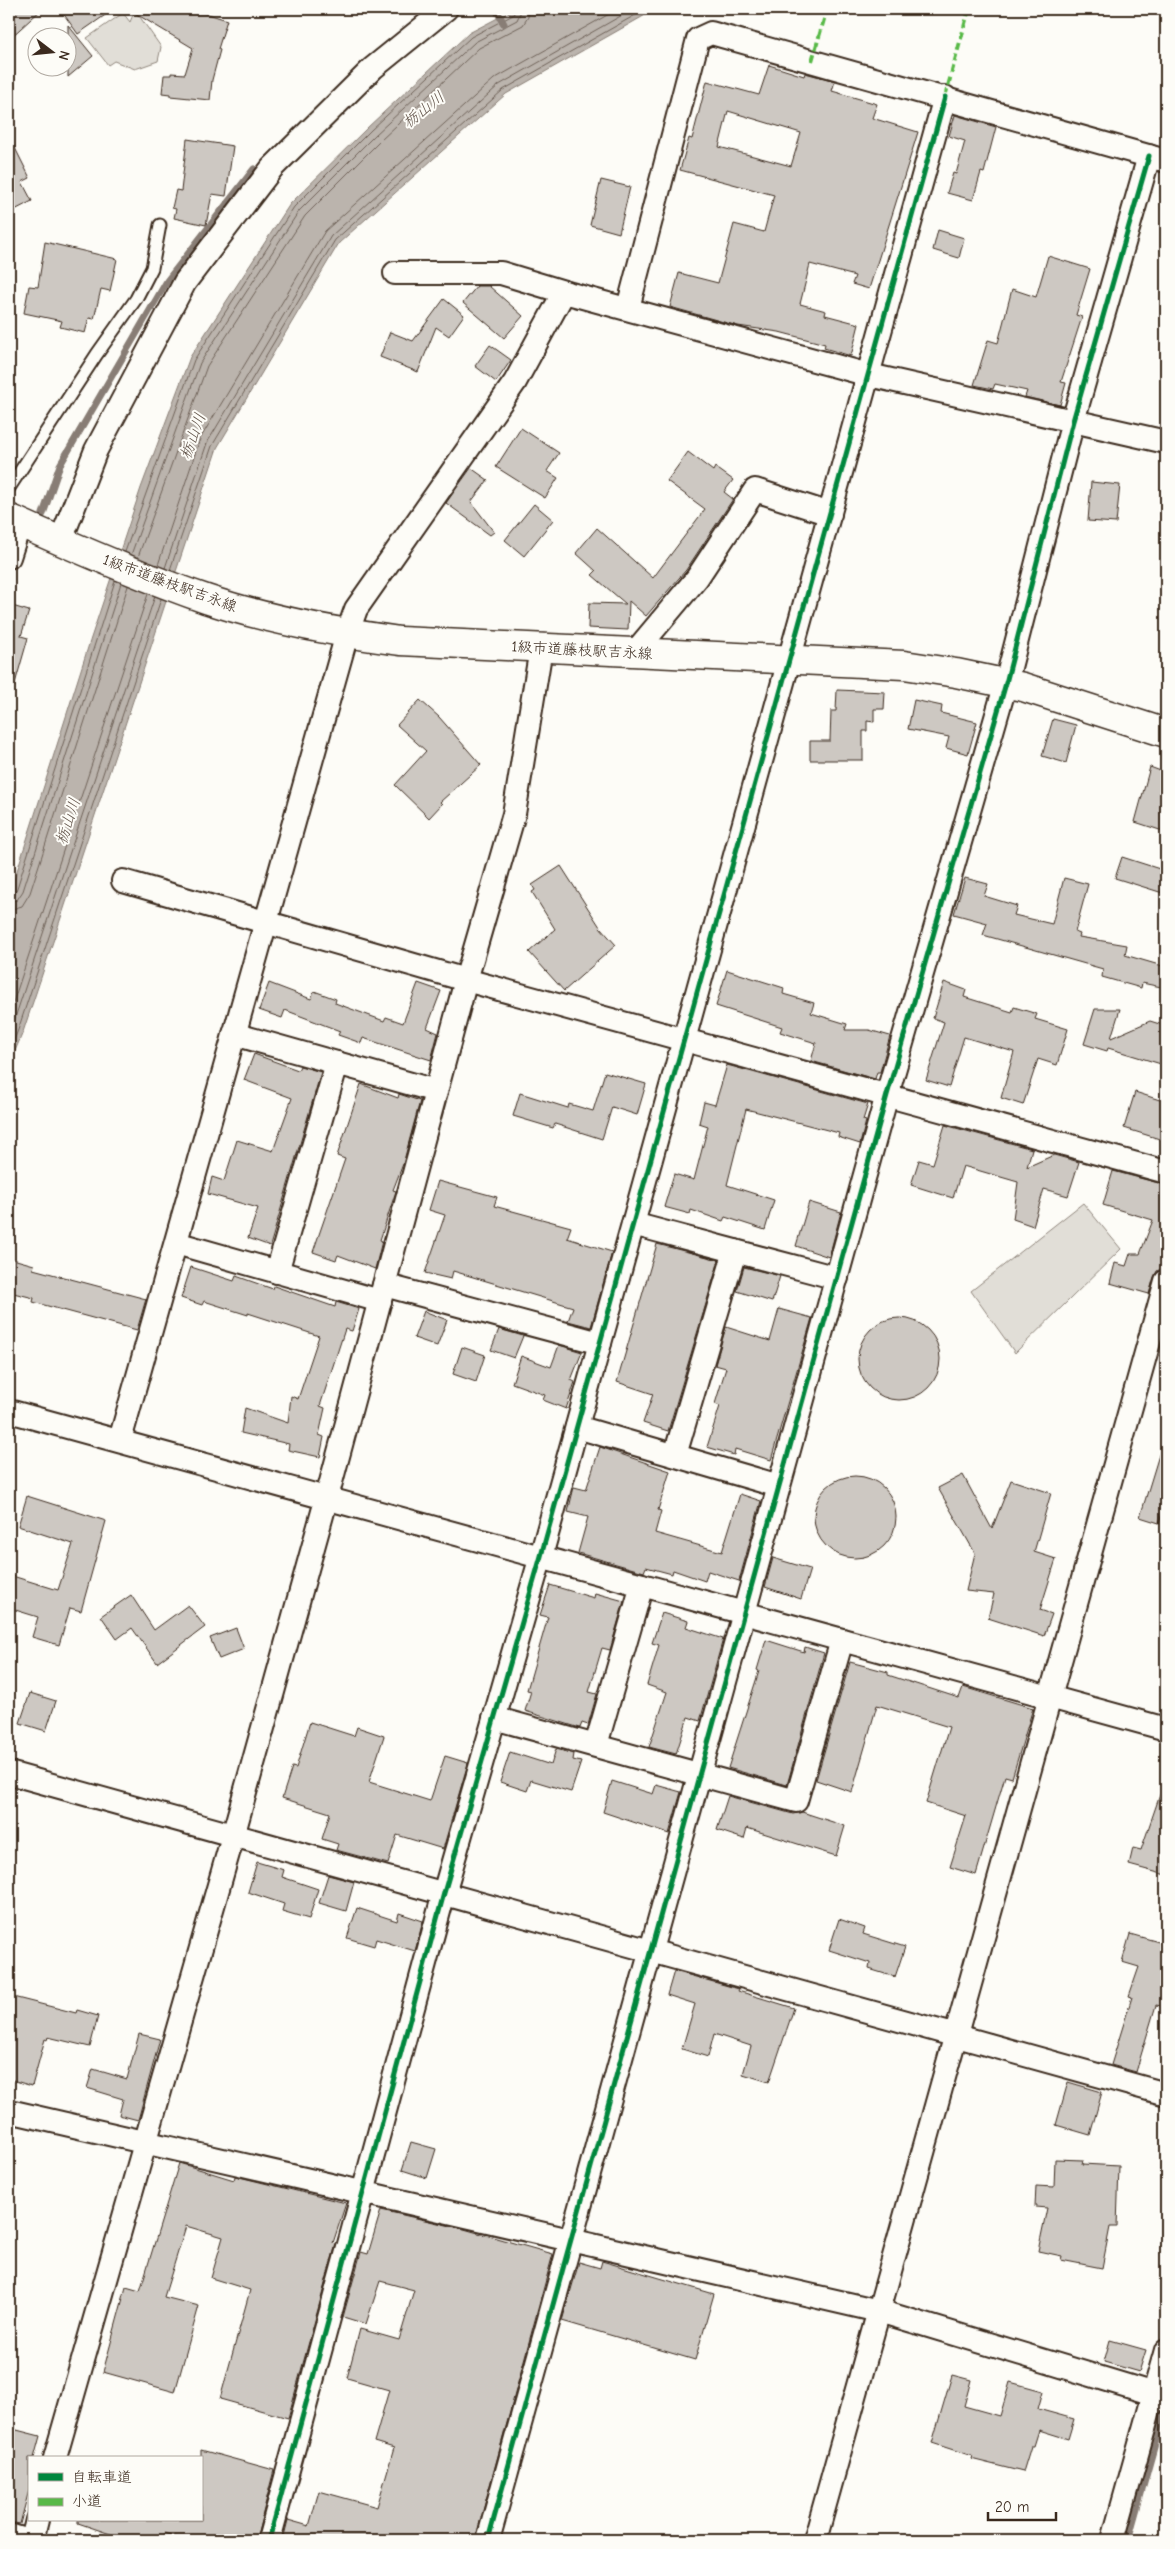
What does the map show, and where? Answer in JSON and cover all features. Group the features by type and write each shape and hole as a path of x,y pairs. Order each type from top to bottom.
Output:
{"street":[{"path":"68,543 96,450 185,282 272,168 372,68 446,9"},
{"path":"488,2540 887,1095 1006,683 1073,422 1158,158 711,33 698,39 628,308"},
{"path":"269,2540 444,1893 577,1427 869,375 944,97"},
{"path":"395,273 500,273 869,375 1166,442"},
{"path":"120,1440 347,634 356,609 515,382 564,292"},
{"path":"635,652 697,578 754,490 830,514"},
{"path":"9,557 14,521"},
{"name":"1級市道藤枝駅吉永線","path":"14,521 206,599 266,616 347,634 400,641 904,665 1006,683 1073,701 1166,733"},
{"path":"56,2456 233,1836 327,1497 466,980 514,814 541,648"},
{"path":"123,881 266,924 466,980 1166,1172"},
{"path":"234,1034 436,1091"},
{"path":"277,1272 337,1063"},
{"path":"633,1224 836,1278"},
{"path":"176,1244 277,1272 382,1293 600,1343"},
{"path":"675,1454 734,1251"},
{"path":"815,2540 1166,1280"},
{"path":"9,1410 1166,1729"},
{"path":"577,1427 675,1454 779,1486"},
{"path":"596,1746 642,1586"},
{"path":"494,1718 796,1801 842,1640"},
{"path":"9,1773 1166,2094"},
{"path":"9,2111 145,2141 363,2194 879,2311 1160,2397"},
{"path":"1113,2540 1160,2397 1166,2350"},
{"path":"32,2540 36,2522"},
{"path":"9,2535 26,2540"}],"lane":[{"path":"9,488 97,354 136,299 152,268 160,225"}],"shaded area":[{"path":"135,10 161,47 158,61 135,69 114,61 108,65 87,38 123,13 130,22"},
{"path":"1083,1203 1121,1249 1015,1353 971,1291"}],"water":[{"name":"栃山川","path":"515,9 656,9 506,94 339,243 217,448 23,1032 9,1065 9,896 141,488 190,357 290,204 368,127 469,33"}],"building":[{"path":"15,9 42,9 9,39 9,14"},
{"path":"60,9 114,9 78,34 78,28 74,28"},
{"path":"128,9 208,9 205,13 227,20 218,49 220,50 212,80 210,100 170,96 170,94 162,93 164,75 171,75 171,73 185,74 193,48"},
{"path":"78,37 93,56 78,69"},
{"path":"769,65 804,76 805,73 835,81 832,91 877,104 872,118 918,132 869,289 852,284 855,276 810,264 800,304 826,311 825,315 859,324 851,356 824,348 825,344 779,332 738,326 670,307 679,273 718,283 734,224 764,232 774,195 680,170 689,138 692,139 707,81 759,95","holes":["728,111 801,133 791,166 719,147"]},
{"path":"955,115 996,127 984,173 981,172 973,200 947,193 953,173 956,174 965,141 949,136"},
{"path":"9,136 30,178 22,182 32,201 9,213"},
{"path":"187,139 233,146 226,196 212,194 206,225 174,218 176,209 172,208 176,190 181,191"},
{"path":"601,180 630,187 619,233 590,225"},
{"path":"938,230 964,238 959,258 933,250"},
{"path":"45,242 117,259 110,291 101,289 94,319 89,318 85,333 60,327 62,321 24,313 29,286 38,287"},
{"path":"1048,256 1090,269 1076,315 1082,317 1061,382 1066,383 1060,405 1025,397 1027,391 995,384 993,389 974,385 988,340 998,343 1012,289 1036,297"},
{"path":"477,286 489,286 523,316 504,338 463,303"},
{"path":"444,299 464,315 449,336 436,327 418,372 380,357 390,332 413,341"},
{"path":"490,345 511,360 496,382 475,366"},
{"path":"521,428 559,453 547,471 558,478 545,498 496,467"},
{"path":"688,452 713,471 715,467 733,480 724,492 733,499 686,570 646,616 629,601 628,630 588,628 589,603 626,604 592,575 596,571 576,553 597,528 653,578 705,509 667,481"},
{"path":"471,468 488,480 471,502 494,532 490,535 446,503"},
{"path":"1091,482 1120,485 1116,523 1088,521"},
{"path":"534,504 553,520 524,556 505,540"},
{"path":"9,605 29,611 21,636 28,638 14,687 9,686"},
{"path":"837,690 885,692 884,709 874,709 874,722 867,721 867,731 863,731 863,760 810,760 810,741 830,741 831,711 836,711"},
{"path":"420,700 439,717 481,765 440,802 442,804 429,818 395,785 426,751 397,725"},
{"path":"914,700 942,706 941,713 977,722 968,754 946,748 949,737 908,729"},
{"path":"1053,719 1076,725 1066,763 1042,756"},
{"path":"1150,767 1166,773 1166,832 1135,822"},
{"path":"1122,857 1166,871 1166,894 1115,878"},
{"path":"561,866 600,927 616,945 564,991 529,952 555,929 532,892 535,890 532,885"},
{"path":"965,878 988,884 984,896 1017,906 1014,915 1052,924 1064,878 1088,884 1075,932 1080,934 1079,937 1127,945 1125,955 1166,967 1166,988 1142,983 1141,988 1102,977 1103,969 983,935 987,923 954,914"},
{"path":"727,970 784,988 783,994 814,1003 811,1013 847,1024 845,1030 869,1030 890,1036 880,1072 877,1072 875,1079 811,1061 816,1043 780,1032 782,1027 716,1006"},
{"path":"944,982 966,990 964,997 1012,1012 1014,1007 1037,1014 1035,1019 1068,1029 1057,1065 1038,1059 1023,1105 1001,1098 1014,1052 964,1037 949,1087 926,1080 944,1022 933,1018"},
{"path":"269,983 311,999 314,991 336,999 335,1003 384,1021 386,1017 403,1023 418,983 441,991 427,1028 438,1033 431,1060 363,1038 361,1043 338,1035 340,1031 285,1010 282,1018 259,1010"},
{"path":"1095,1009 1120,1009 1111,1038 1150,1021 1166,1026 1166,1048 1161,1064 1108,1048 1107,1051 1084,1044"},
{"path":"254,1054 298,1070 300,1066 321,1072 270,1246 248,1238 258,1208 208,1194 212,1177 224,1181 237,1140 273,1151 292,1098 244,1080"},
{"path":"727,1065 868,1104 863,1120 866,1121 860,1144 838,1137 839,1133 746,1109 727,1185 774,1200 765,1230 725,1217 723,1221 691,1210 690,1214 664,1207 674,1174 694,1180 708,1126 699,1123 704,1102 715,1105"},
{"path":"605,1072 646,1084 637,1115 612,1107 602,1139 555,1124 553,1128 513,1116 520,1093 568,1108 569,1104 593,1111"},
{"path":"361,1084 398,1098 399,1094 420,1101 403,1164 393,1190 396,1191 380,1240 382,1241 375,1269 338,1255 336,1260 313,1252 345,1159 337,1156"},
{"path":"1135,1092 1166,1102 1166,1141 1124,1128"},
{"path":"945,1125 1032,1149 1027,1167 1054,1155 1079,1162 1068,1196 1044,1189 1033,1226 1013,1219 1018,1182 963,1166 953,1198 911,1185 919,1160 933,1164"},
{"path":"1113,1171 1166,1185 1166,1258 1163,1268 1157,1271 1154,1277 1149,1294 1110,1283 1115,1263 1126,1266 1130,1254 1140,1254 1153,1220 1103,1205"},
{"path":"438,1181 497,1197 494,1206 571,1227 567,1238 612,1252 591,1327 568,1321 573,1307 453,1271 451,1279 425,1273 445,1215 429,1210"},
{"path":"809,1202 841,1212 829,1257 796,1246"},
{"path":"657,1244 719,1260 668,1431 643,1423 653,1394 617,1382"},
{"path":"9,1258 34,1265 33,1269 146,1299 137,1330 33,1302 34,1298 9,1292"},
{"path":"191,1267 234,1281 236,1276 273,1289 274,1286 335,1307 336,1302 359,1309 352,1331 345,1329 320,1406 325,1408 319,1435 324,1437 320,1457 288,1450 289,1444 241,1433 245,1408 288,1423 291,1396 298,1399 319,1336 248,1313 248,1315 204,1301 202,1305 181,1298"},
{"path":"744,1267 780,1276 772,1302 737,1291"},
{"path":"779,1309 812,1318 771,1460 735,1449 734,1455 707,1447 720,1406 715,1404 726,1368 715,1365 726,1327 770,1341"},
{"path":"424,1311 447,1320 437,1346 414,1338"},
{"path":"899,1318 915,1321 928,1330 937,1343 940,1359 937,1375 928,1388 915,1397 899,1400 883,1397 870,1388 861,1375 858,1359 861,1343 870,1330 883,1321"},
{"path":"499,1329 523,1336 514,1358 491,1350"},
{"path":"559,1345 582,1352 571,1380 575,1382 566,1409 543,1400 545,1395 512,1383 521,1356 551,1367"},
{"path":"462,1347 485,1355 476,1382 453,1374"},
{"path":"1162,1445 1166,1446 1166,1500 1159,1523 1140,1517"},
{"path":"600,1447 670,1471 658,1510 661,1511 655,1533 722,1552 740,1494 761,1501 739,1581 708,1571 705,1581 673,1570 672,1574 646,1567 644,1572 578,1553 588,1517 568,1512 574,1487 586,1490"},
{"path":"963,1475 992,1529 1011,1480 1051,1493 1034,1552 1056,1559 1040,1610 1052,1614 1044,1636 988,1618 994,1594 966,1591 975,1553 938,1488"},
{"path":"847,1476 863,1476 878,1483 889,1494 896,1509 893,1533 884,1546 863,1558 847,1558 832,1551 821,1540 814,1525 814,1509 821,1494 832,1483"},
{"path":"27,1496 106,1521 81,1611 70,1608 59,1645 32,1637 38,1617 9,1608 9,1575 58,1590 73,1544 18,1526"},
{"path":"773,1558 810,1569 801,1599 765,1587"},
{"path":"550,1585 594,1598 595,1593 624,1601 610,1650 602,1648 589,1692 597,1694 588,1725 582,1723 580,1728 525,1711 531,1691 527,1690 548,1617 540,1615"},
{"path":"131,1595 154,1630 188,1605 205,1627 157,1663 132,1628 117,1639 101,1616"},
{"path":"662,1613 688,1621 686,1627 723,1639 700,1721 688,1717 676,1754 649,1747 667,1692 647,1685 659,1645 652,1643"},
{"path":"236,1628 244,1649 219,1659 210,1638"},
{"path":"766,1640 804,1652 805,1647 824,1653 787,1785 728,1768 759,1671 757,1670"},
{"path":"850,1662 888,1672 888,1675 959,1698 963,1687 1033,1708 1012,1778 1005,1776 976,1875 950,1867 966,1816 926,1803 949,1727 877,1705 852,1792 816,1780"},
{"path":"30,1693 56,1701 46,1731 20,1723"},
{"path":"310,1722 354,1736 357,1727 384,1736 369,1782 430,1801 445,1756 468,1763 443,1849 397,1835 388,1864 336,1850 338,1844 322,1839 330,1813 282,1798 292,1767 296,1768"},
{"path":"556,1749 574,1754 573,1760 581,1762 571,1792 531,1780 527,1791 500,1782 510,1752 551,1765"},
{"path":"612,1781 653,1794 656,1785 681,1792 669,1834 603,1812"},
{"path":"1163,1786 1166,1786 1166,1875 1129,1865 1133,1848 1141,1850"},
{"path":"728,1796 793,1814 802,1812 845,1826 836,1856 747,1828 744,1839 717,1830"},
{"path":"257,1862 284,1870 282,1877 318,1889 309,1919 282,1911 284,1904 248,1892"},
{"path":"328,1875 354,1882 346,1911 319,1903"},
{"path":"357,1908 397,1921 399,1913 423,1921 415,1951 376,1939 374,1946 347,1938"},
{"path":"839,1919 865,1928 863,1934 905,1947 895,1977 869,1969 870,1963 829,1950"},
{"path":"1130,1934 1166,1944 1166,1990 1161,2006 1156,2005 1136,2072 1111,2065 1132,1997 1129,1996 1139,1967 1122,1962"},
{"path":"674,1971 739,1989 738,1991 794,2008 769,2082 743,2074 751,2046 714,2034 708,2057 682,2049 695,2004 667,1995"},
{"path":"9,1996 76,2013 77,2010 98,2016 90,2047 48,2037 47,2040 45,2039 32,2086 9,2079"},
{"path":"139,2034 160,2039 138,2120 119,2115 123,2099 87,2088 93,2069 127,2079"},
{"path":"1068,2082 1102,2092 1090,2135 1056,2125"},
{"path":"411,2142 436,2149 427,2178 402,2170"},
{"path":"1055,2159 1083,2160 1082,2164 1119,2166 1117,2227 1110,2227 1102,2268 1061,2260 1062,2256 1038,2251 1047,2208 1035,2207 1036,2186 1054,2187"},
{"path":"179,2163 234,2180 235,2176 346,2203 333,2243 336,2244 288,2418 220,2399 250,2290 211,2278 223,2237 186,2226 164,2297 199,2306 175,2392 103,2372 126,2287 140,2291"},
{"path":"381,2210 464,2229 553,2254 475,2540 283,2540 288,2520 309,2526 319,2491 377,2507 394,2448 374,2442 389,2390 347,2378 360,2329 399,2340 414,2290 380,2281 366,2324 343,2317 361,2252 368,2254"},
{"path":"602,2261 714,2294 695,2360 562,2321 579,2262 600,2268"},
{"path":"1110,2340 1146,2350 1139,2372 1104,2362"},
{"path":"952,2375 971,2380 964,2406 1000,2416 1010,2382 1043,2391 1038,2409 1074,2419 1068,2439 1039,2430 1034,2446 1031,2446 1023,2472 971,2459 972,2456 932,2443"},
{"path":"9,2428 40,2436 35,2456 28,2456 28,2494 20,2524 9,2522"},
{"path":"201,2450 274,2470 256,2540 185,2540 165,2533 162,2540 128,2540 78,2523 202,2522"}],"waterway":[{"path":"496,9 504,24"},
{"path":"43,514 60,465 167,281 254,169"},
{"path":"1128,2540 1165,2408"}],"marked path":[{"path":"812,61 827,9"},
{"path":"945,97 969,9"}],"cycle path":[{"path":"269,2540 444,1893 541,1556 945,97"},
{"path":"488,2540 887,1095 1006,683 1073,421 1149,156"}]}
